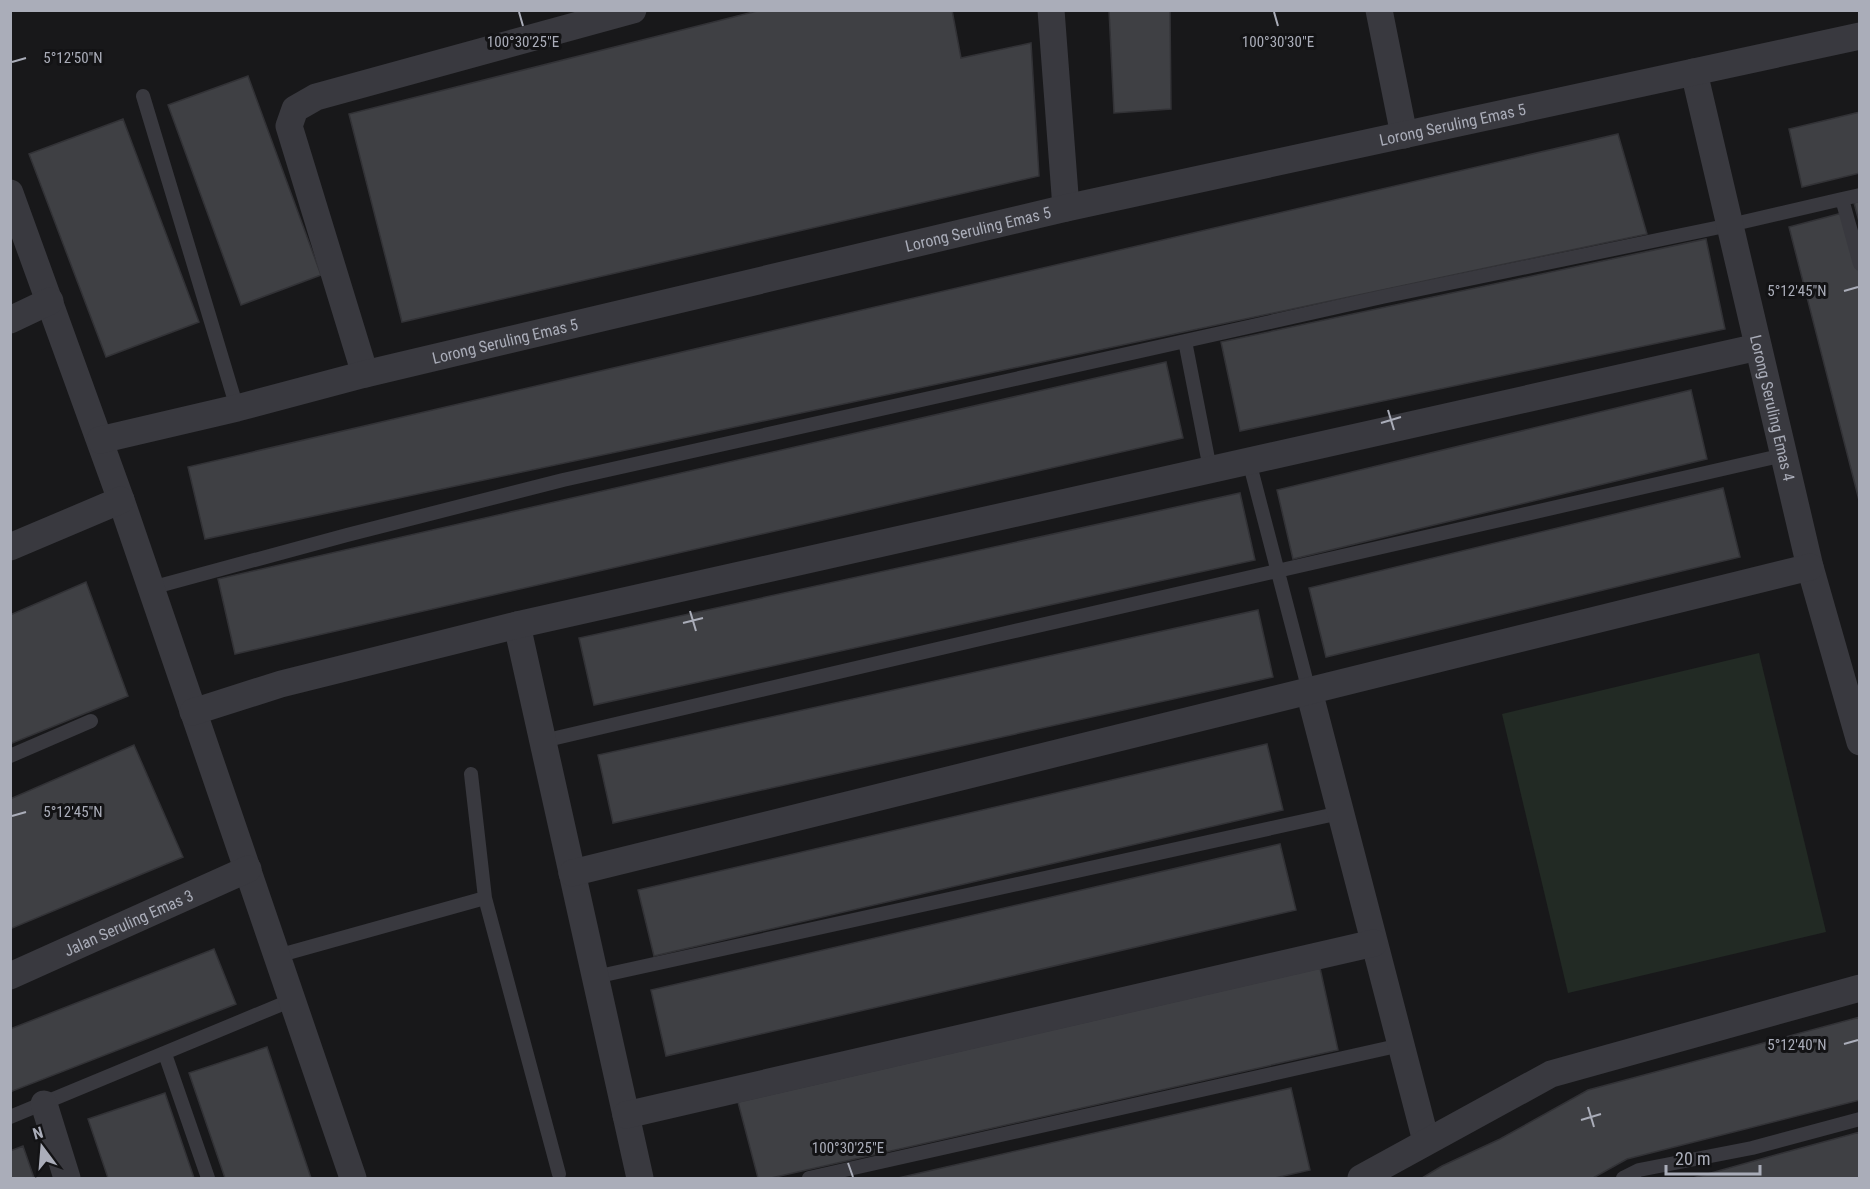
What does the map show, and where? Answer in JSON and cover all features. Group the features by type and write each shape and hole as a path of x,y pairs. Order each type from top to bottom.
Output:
{"street":[{"path":"365,374 289,126 295,109 316,97 633,10"},
{"path":"1050,10 1066,208"},
{"path":"1379,10 1404,135"},
{"name":"Lorong Seruling Emas 5","path":"100,440 237,408 365,374 1066,208 1860,36"},
{"name":"Lorong Seruling Emas 4","path":"1694,72 1810,567 1860,742"},
{"path":"10,193 121,500 353,1179"},
{"path":"10,320 50,302"},
{"path":"194,712 281,684 517,625 1758,346"},
{"path":"10,547 121,500"},
{"path":"572,873 1810,567"},
{"path":"517,625 640,1179"},
{"path":"1309,691 1426,1142"},
{"name":"Jalan Seruling Emas 3","path":"10,976 248,869"},
{"path":"626,1115 1374,943"},
{"path":"1361,1179 1551,1074 1860,988"},
{"path":"44,1104 67,1179"}],"lane":[{"path":"143,96 237,408"},
{"path":"151,588 563,480 1382,297 1730,225 1860,195"},
{"path":"1842,199 1860,264"},
{"path":"1185,341 1210,468"},
{"path":"543,741 1784,455"},
{"path":"1249,461 1309,691"},
{"path":"10,756 91,721"},
{"path":"471,774 484,898 559,1174"},
{"path":"595,977 1340,813"},
{"path":"277,956 484,898"},
{"path":"10,1117 292,1000"},
{"path":"809,1179 1401,1045"},
{"path":"165,1054 208,1179"},
{"path":"1623,1179 1639,1170 1654,1173 1860,1119"}],"shaded area":[{"path":"1759,653 1826,932 1568,993 1502,714"}],"building":[{"path":"761,10 952,10 961,58 1031,43 1039,176 402,322 349,114"},
{"path":"1109,10 1170,10 1171,109 1114,113"},
{"path":"248,76 321,275 241,305 168,105"},
{"path":"1860,112 1860,173 1802,187 1789,129"},
{"path":"123,119 199,322 106,357 29,154"},
{"path":"1618,134 1647,234 205,539 188,467"},
{"path":"1860,201 1860,225 1854,203"},
{"path":"1846,212 1860,267 1860,504 1789,227"},
{"path":"1706,239 1725,329 1240,431 1221,342"},
{"path":"1166,362 1183,438 235,654 218,579"},
{"path":"1691,390 1707,459 1293,559 1277,490"},
{"path":"1723,488 1740,557 1326,657 1309,588"},
{"path":"1240,493 1255,560 594,705 579,638"},
{"path":"86,582 128,696 10,744 10,615"},
{"path":"1258,610 1273,677 613,823 598,755"},
{"path":"1267,744 1283,810 654,956 638,890"},
{"path":"134,745 183,857 10,929 10,799"},
{"path":"1280,844 1296,910 666,1056 651,990"},
{"path":"214,949 236,1004 10,1092 10,1029"},
{"path":"1320,968 1338,1050 771,1178 758,1178 738,1102"},
{"path":"1860,1017 1860,1100 1627,1159 1593,1178 1422,1178 1500,1139 1588,1090"},
{"path":"267,1047 311,1178 225,1178 189,1073"},
{"path":"1291,1088 1310,1170 1275,1178 898,1178"},
{"path":"165,1093 194,1178 108,1178 88,1119"},
{"path":"1860,1132 1860,1178 1693,1178 1779,1154"},
{"path":"23,1146 34,1178 10,1178 10,1151"}]}
